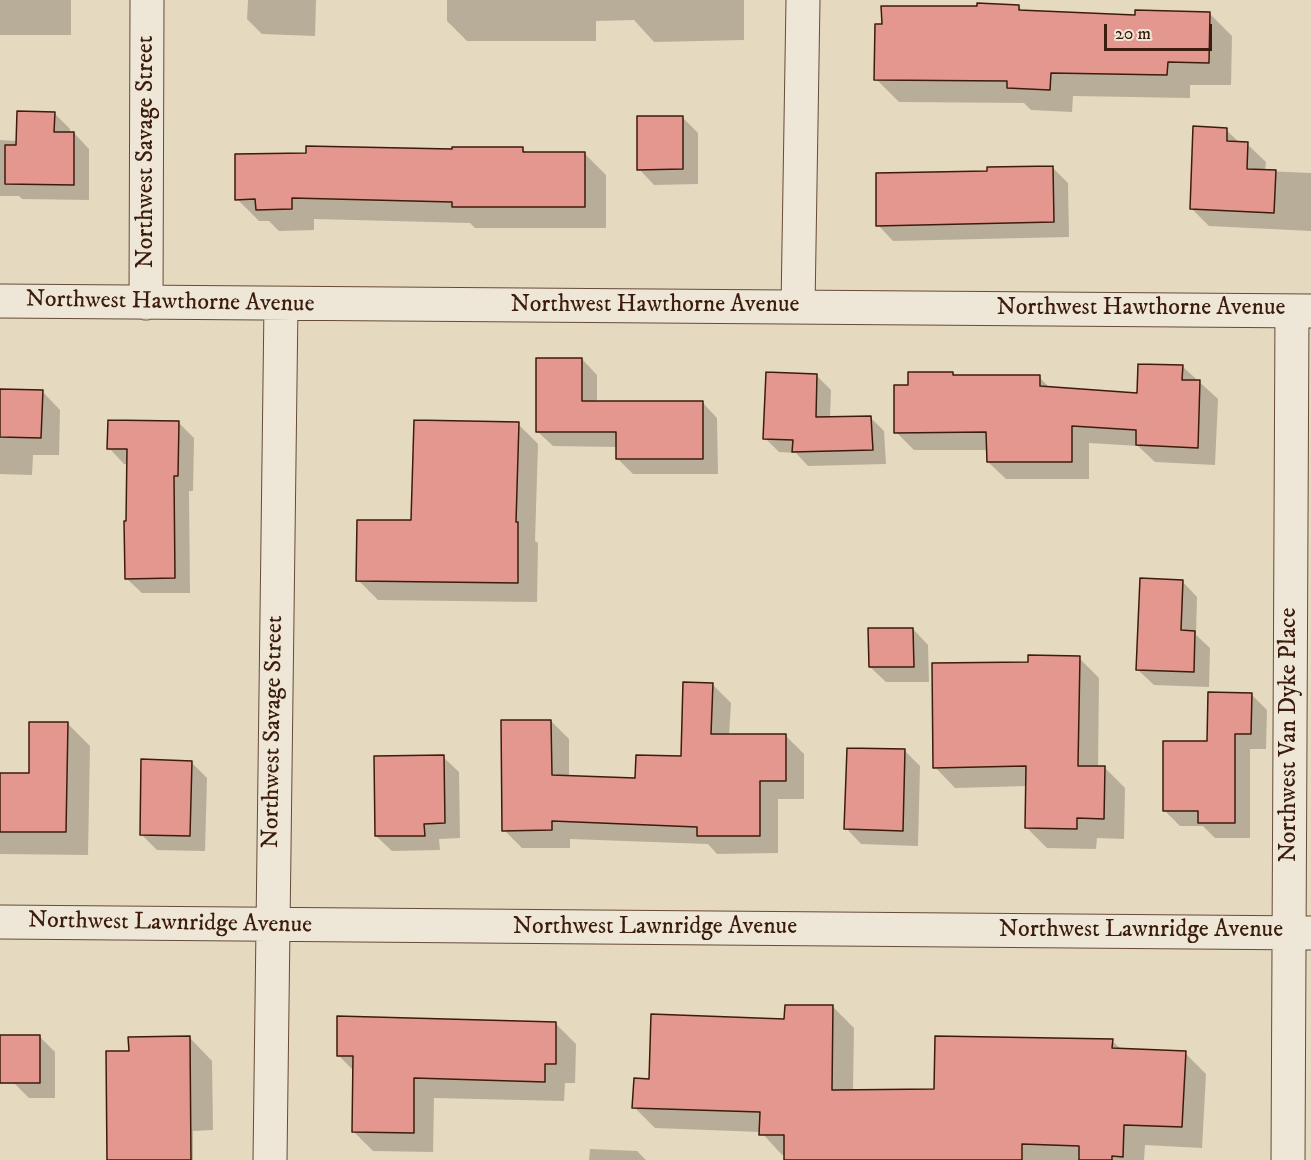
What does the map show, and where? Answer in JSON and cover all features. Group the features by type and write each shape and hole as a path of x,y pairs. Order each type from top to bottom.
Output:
{"street":[{"name":"Northwest Savage Street","path":"146,303 147,0"},
{"path":"798,307 803,0"},
{"name":"Northwest Hawthorne Avenue","path":"0,301 1301,311"},
{"name":"Northwest Savage Street","path":"270,1160 281,304"},
{"name":"Northwest Van Dyke Place","path":"1288,1160 1300,933 1301,311"},
{"name":"Northwest Lawnridge Avenue","path":"0,922 1300,933"}],"building":[{"path":"977,3 1019,5 1019,10 1135,15 1135,10 1210,12 1209,63 1168,62 1167,75 1051,73 1050,90 1007,88 1007,81 874,80 875,24 882,24 881,6 977,6"},
{"path":"17,111 55,112 54,132 74,132 74,185 5,184 5,145 16,145"},
{"path":"637,116 683,116 683,169 637,170"},
{"path":"1193,126 1227,128 1227,141 1248,142 1247,169 1276,170 1274,213 1190,209"},
{"path":"306,146 452,149 452,147 523,147 523,152 585,152 585,207 452,207 452,202 292,198 292,209 256,210 255,199 235,200 235,154 306,153"},
{"path":"1053,166 1054,222 876,226 876,173 987,171 987,167"},
{"path":"536,358 582,358 582,401 703,401 703,459 616,459 616,432 536,432"},
{"path":"1138,364 1183,365 1182,380 1200,380 1198,448 1136,445 1136,430 1072,426 1072,462 987,462 986,432 894,433 894,385 908,385 908,372 953,372 953,375 1040,375 1040,386 1137,393"},
{"path":"766,372 817,374 816,417 871,416 873,450 792,452 793,440 763,439"},
{"path":"0,389 43,390 41,438 0,437"},
{"path":"108,420 179,421 178,476 174,476 175,578 125,579 124,521 126,521 127,449 107,449"},
{"path":"414,420 519,422 516,522 518,522 518,583 356,581 357,520 411,520"},
{"path":"1140,578 1183,580 1181,630 1195,631 1194,672 1136,670"},
{"path":"868,628 913,628 914,667 869,667"},
{"path":"1028,655 1080,656 1078,766 1105,766 1104,819 1077,818 1077,829 1025,828 1026,766 933,768 932,663 1028,662"},
{"path":"683,682 713,683 711,734 786,734 786,781 760,781 760,836 697,836 697,827 552,821 552,830 502,831 501,720 551,720 552,775 635,778 636,755 681,756"},
{"path":"1208,692 1252,693 1251,734 1235,734 1235,823 1198,823 1198,811 1163,811 1163,741 1207,741"},
{"path":"29,722 68,722 66,832 0,832 0,773 29,773"},
{"path":"847,748 905,749 903,831 844,829"},
{"path":"444,755 445,823 424,824 425,836 375,836 374,756"},
{"path":"141,759 192,761 190,836 140,835"},
{"path":"785,1005 833,1005 832,1090 934,1089 935,1036 1113,1039 1112,1048 1186,1051 1182,1127 1124,1125 1123,1157 1112,1156 1112,1160 1079,1160 1079,1146 1022,1144 1022,1160 784,1160 784,1135 759,1135 760,1112 632,1108 634,1078 649,1079 651,1014 784,1019"},
{"path":"337,1016 556,1022 556,1064 545,1064 545,1082 414,1078 414,1133 352,1132 353,1056 337,1056"},
{"path":"0,1035 40,1035 40,1083 0,1083"},
{"path":"190,1036 191,1160 107,1160 106,1051 129,1051 128,1037"}]}
